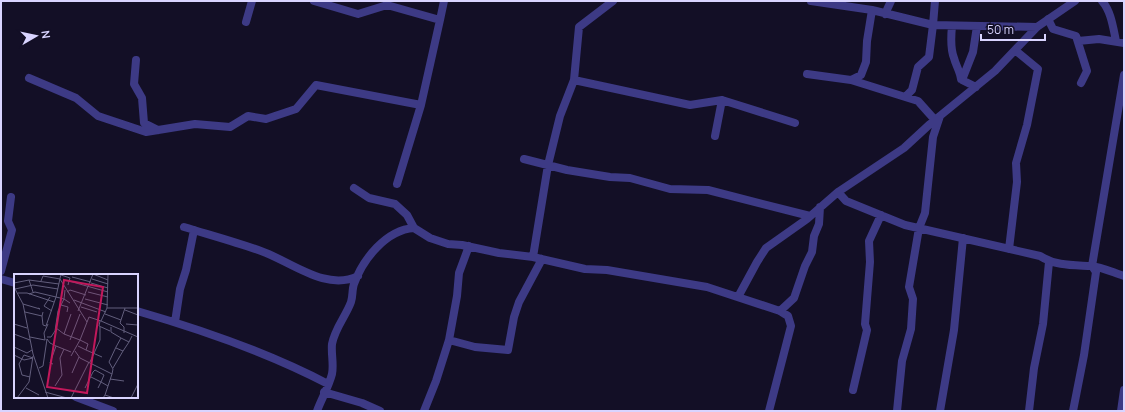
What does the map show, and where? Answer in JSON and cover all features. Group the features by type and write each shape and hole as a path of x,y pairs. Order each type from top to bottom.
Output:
{"street":[{"path":"246,22 252,1"},
{"path":"314,1 358,14 387,5 440,20"},
{"path":"397,184 421,105 444,1"},
{"path":"533,257 548,166 560,116 574,80 579,27 613,1"},
{"path":"811,1 872,10 933,25 1038,27"},
{"path":"885,14 891,1"},
{"path":"906,96 912,90 918,67 930,57 935,1"},
{"path":"738,297 766,248 810,216 838,192 904,148 938,117 995,71 1038,27 1075,1"},
{"path":"1102,1 1106,5 1120,42"},
{"path":"851,80 861,75 864,69 868,28 871,21 872,10"},
{"path":"1048,19 1053,29 1076,36 1087,71 1081,83"},
{"path":"952,26 952,51 960,70 962,80"},
{"path":"962,80 973,52 977,26"},
{"path":"1078,41 1099,39 1120,42"},
{"path":"1009,249 1017,182 1016,163 1027,125 1038,69 1015,50"},
{"path":"136,60 134,84 142,98 144,123 159,130"},
{"path":"807,74 851,80 906,96 918,101 938,117"},
{"path":"1073,411 1084,355 1096,272 1092,266 1124,74"},
{"path":"29,78 76,98 98,116 146,132 195,124 230,127 248,116 266,119 296,109 316,85 421,105"},
{"path":"574,80 690,105 722,100 795,124"},
{"path":"962,80 976,87"},
{"path":"715,136 722,100"},
{"path":"898,411 902,361 911,329 913,299 909,287 919,228 925,213 934,137 938,117"},
{"path":"524,160 548,166 610,177 630,178 670,189 708,190 810,216"},
{"path":"354,188 369,198 395,204 407,215 414,228 430,238 448,244 533,257 585,269 607,270 707,287 780,311 788,316 791,326 769,411"},
{"path":"838,192 846,201 919,228 1040,256 1049,262 1072,266 1092,266 1124,276"},
{"path":"1,271 12,230 8,221 11,197"},
{"path":"780,311 794,298 805,266 812,252 814,236 819,224 820,207"},
{"path":"853,390 867,330 865,324 870,262 869,241 881,215"},
{"path":"184,227 271,254 309,274 336,281 348,281 358,276"},
{"path":"317,411 332,375 332,344 340,323 351,302 354,285 358,276 369,257 380,245 393,235 405,229 414,228"},
{"path":"175,322 180,289 186,270 194,230"},
{"path":"940,411 955,324 963,238"},
{"path":"424,411 436,381 449,340 458,296 459,273 469,246"},
{"path":"449,340 475,347 508,350 514,317 519,302 542,259"},
{"path":"1029,411 1034,368 1043,324 1049,262"},
{"path":"1,279 14,283"},
{"path":"138,311 227,338 292,365 328,384"},
{"path":"1121,411 1124,390"},
{"path":"324,392 362,403 380,411"},
{"path":"80,398 113,411"}]}
